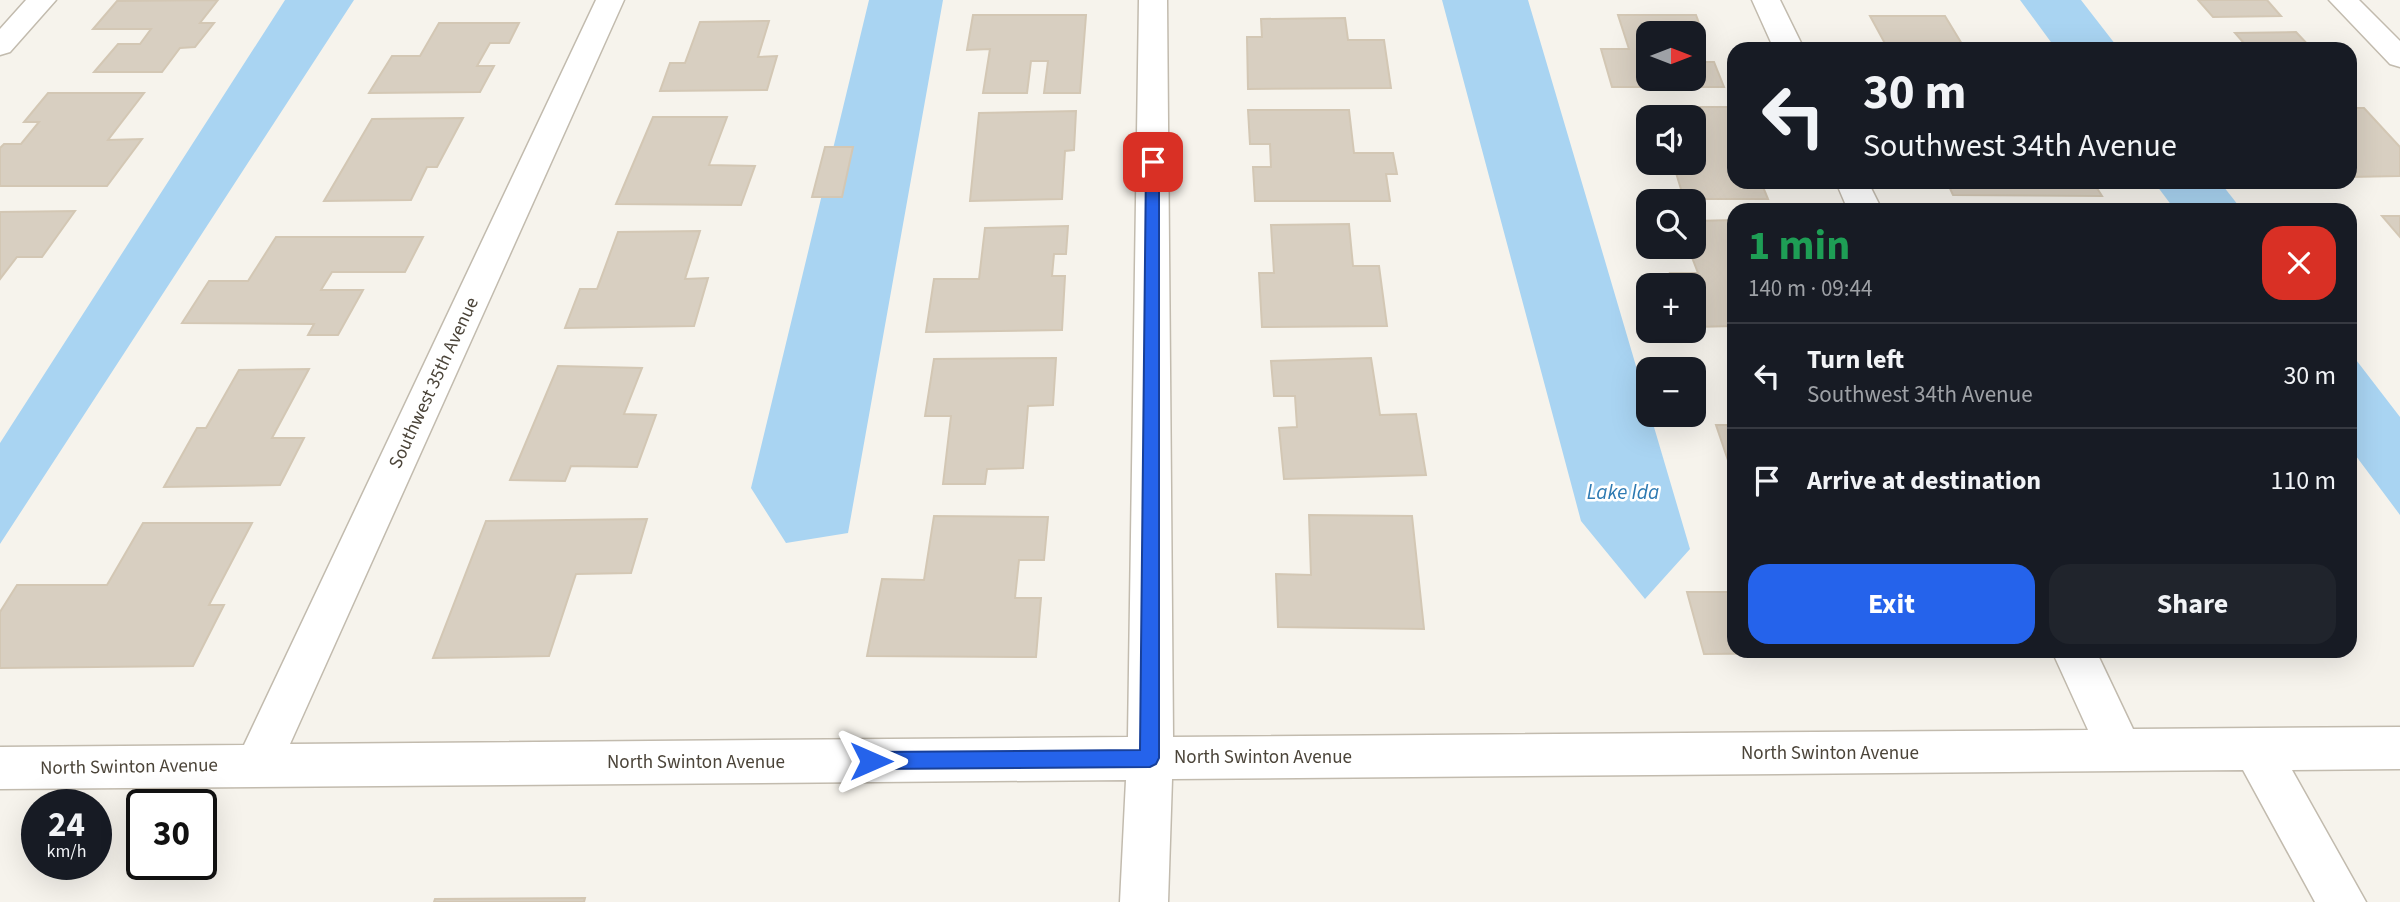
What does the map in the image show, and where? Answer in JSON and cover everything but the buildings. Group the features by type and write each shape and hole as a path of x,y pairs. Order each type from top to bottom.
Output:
{"street":[{"path":"0,46 42,0"},
{"name":"Southwest 35th Avenue","path":"257,766 610,0"},
{"path":"1144,902 1150,758 1153,0"},
{"path":"1766,0 1786,42"},
{"path":"2343,0 2393,45"},
{"path":"2077,658 2120,750"},
{"name":"North Swinton Avenue","path":"0,768 2400,748"},
{"path":"2255,749 2342,902"}],"water":[{"path":"285,0 354,0 0,544 0,443"},
{"path":"869,0 943,0 848,533 786,543 751,488"},
{"name":"Lake Ida","path":"1442,0 1528,0 1636,366 1636,427 1654,427 1690,549 1645,599 1581,521"},
{"path":"2020,0 2081,0 2114,42 2051,42"},
{"path":"2159,189 2226,189 2236,203 2170,203"},
{"path":"2357,361 2400,417 2400,515 2357,457"}],"route":[{"path":"871,761 1150,758 1153,162"}]}
